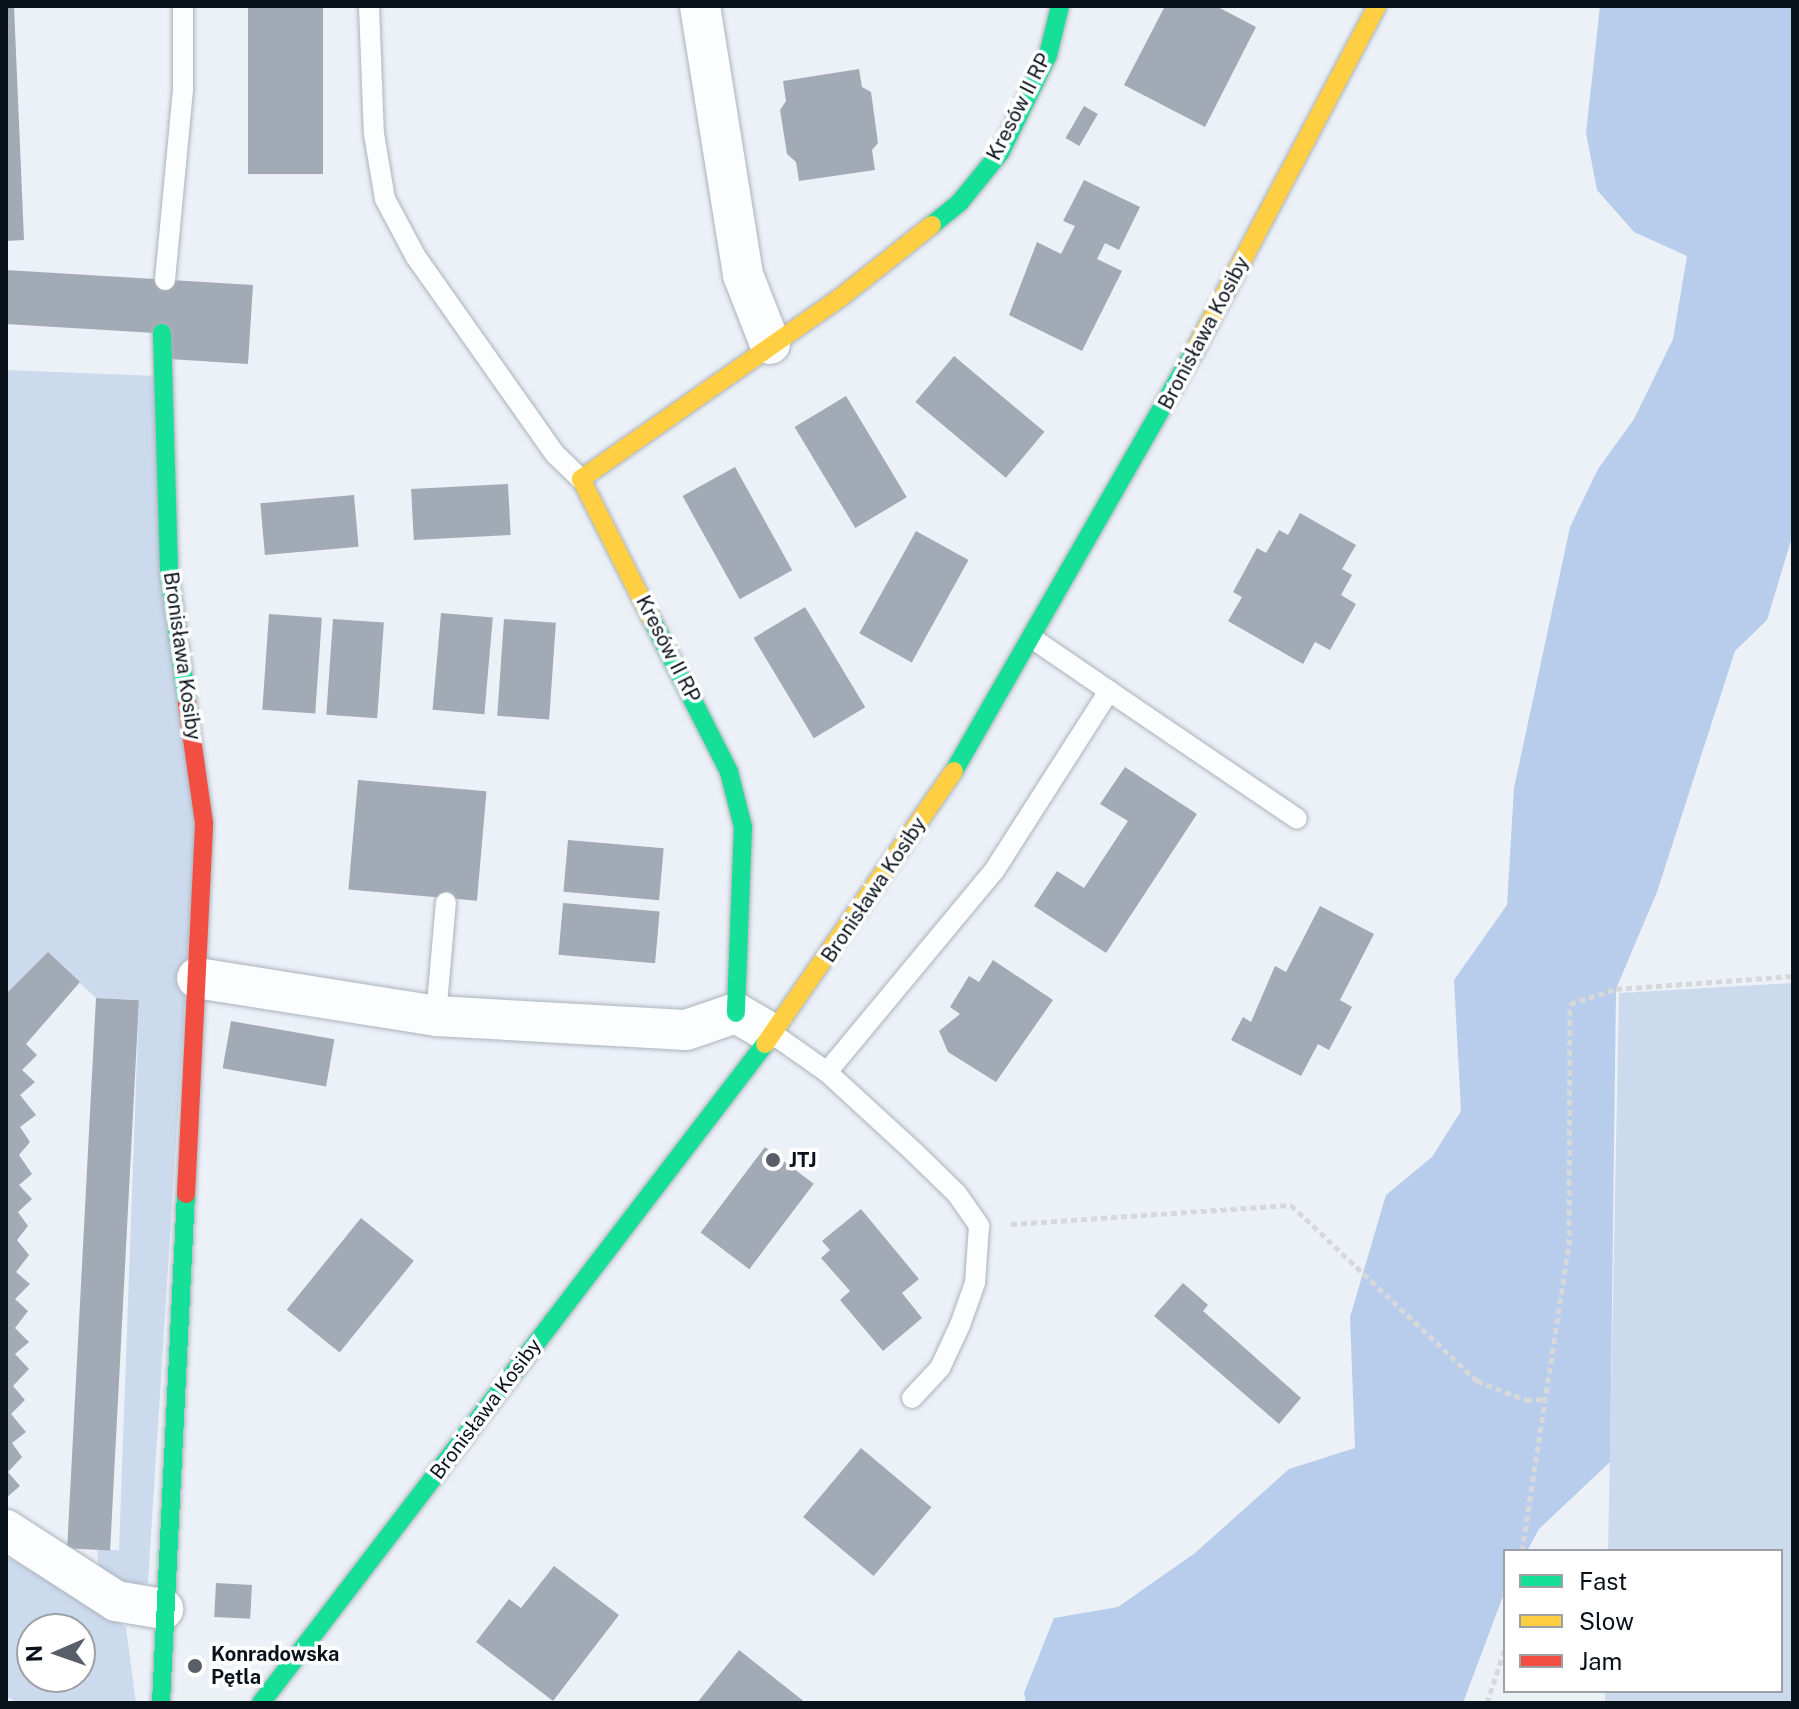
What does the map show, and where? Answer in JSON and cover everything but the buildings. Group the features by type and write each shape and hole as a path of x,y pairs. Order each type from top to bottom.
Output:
{"street":[{"path":"700,6 743,275 770,344"},
{"name":"Kresów II RP","path":"736,1013 743,827 729,772 581,479 841,297 960,202 1000,153 1048,55 1060,6"},
{"name":"Bronisława Kosiby","path":"261,1703 773,1034 888,872 1036,641 1377,6"},
{"name":"Bronisława Kosiby","path":"161,1703 163,1609 204,823 169,571 162,333"},
{"path":"197,978 436,1016 686,1030 736,1013 773,1034"},
{"path":"6,1530 116,1601 163,1609"}],"lane":[{"path":"165,280 183,89 183,6"},
{"path":"369,6 374,134 385,199 416,257 555,454 581,479"},
{"path":"1036,641 1297,819"},
{"path":"827,1072 994,871 1109,691"},
{"path":"436,1016 446,902"},
{"path":"773,1034 827,1072 957,1194 979,1226 975,1283 960,1325 940,1368 912,1398"}],"path":[{"path":"1522,1549 1569,1245 1570,1004 1616,989 1793,976"},
{"path":"979,1226 1291,1205 1477,1381 1526,1400 1543,1399"},
{"path":"1487,1703 1503,1654"}],"shaded area":[{"path":"1600,6 1793,6 1793,534 1767,620 1735,651 1657,892 1616,989 1610,1462 1539,1529 1528,1549 1503,1549 1503,1596 1463,1703 1026,1703 1024,1693 1054,1618 1118,1607 1195,1553 1289,1469 1355,1448 1350,1317 1386,1195 1432,1157 1461,1111 1454,980 1507,905 1514,788 1570,527 1598,469 1634,419 1673,339 1687,256 1634,232 1597,190 1586,133"},
{"path":"6,370 157,376 196,825 148,1583 127,1585 99,1569 97,1550 119,1550 139,1000 96,998 48,953 6,994"},
{"path":"1793,983 1793,1703 1605,1703 1605,1693 1783,1693 1783,1549 1608,1549 1619,993"},
{"path":"6,1556 126,1627 136,1703 17,1703 6,1696"}],"traffic: fast":[{"path":"932,225 960,202 1000,153 1048,55 1060,6"},
{"path":"162,333 169,571 187,703"},
{"path":"954,771 1196,348"},
{"path":"651,618 729,772 743,827 736,1013"},
{"path":"261,1703 765,1044"},
{"path":"161,1703 186,1194"}],"traffic: slow":[{"path":"1196,348 1377,6"},
{"path":"651,618 581,479 841,297 932,225"},
{"path":"765,1044 954,771"}],"traffic: jam":[{"path":"186,1194 204,823 187,703"}],"place":[{"name":"JTJ","path":"773,1160"},
{"name":"Konradowska Pętla","path":"195,1666"}]}
